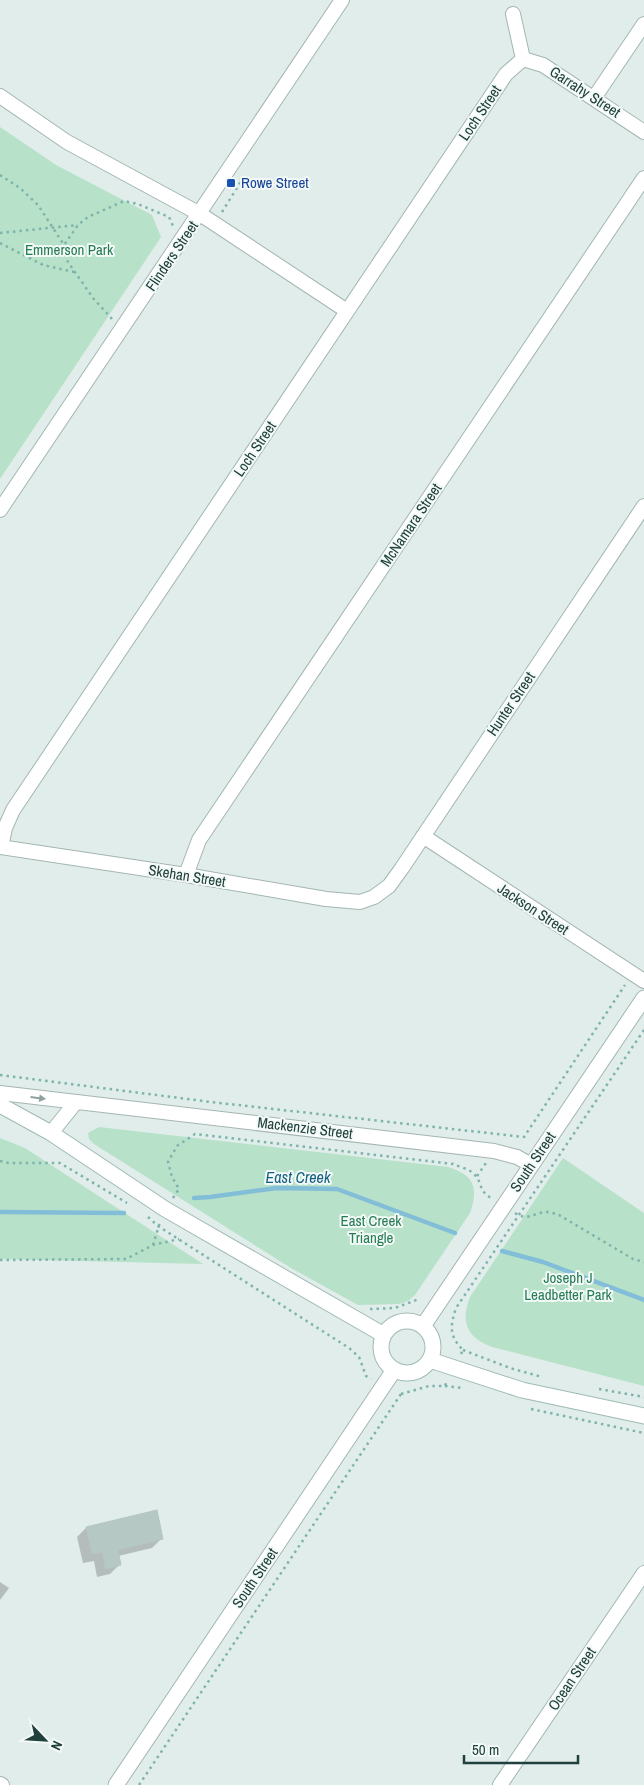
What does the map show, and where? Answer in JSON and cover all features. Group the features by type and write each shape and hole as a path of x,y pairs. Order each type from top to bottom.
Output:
{"street":[{"name":"Flinders Street","path":"0,510 342,0"},
{"path":"513,14 523,59"},
{"path":"594,98 644,24"},
{"name":"Garrahy Street","path":"523,59 543,65 644,132"},
{"name":"Loch Street","path":"0,847 5,828 13,810 506,74 523,59"},
{"path":"0,96 67,142 200,214 347,311"},
{"name":"McNamara Street","path":"186,875 199,840 644,178"},
{"name":"Hunter Street","path":"374,898 388,886 423,836 644,506"},
{"name":"Jackson Street","path":"423,836 638,978"},
{"name":"Skehan Street","path":"0,847 186,875 326,899 360,902 374,898"},
{"name":"South Street","path":"423,1326 644,998"},
{"name":"Mackenzie Street","path":"0,1093 494,1151 517,1156 531,1165"},
{"path":"51,1133 76,1102"},
{"path":"0,1105 51,1133 165,1209 384,1335"},
{"path":"402,1322 413,1322 423,1326 433,1342 430,1360 425,1366 410,1374 394,1370 388,1365 381,1351 384,1335 392,1326 402,1322"},
{"path":"430,1360 522,1390 644,1416"},
{"name":"South Street","path":"116,1785 394,1370"},
{"name":"Ocean Street","path":"500,1785 644,1573"}],"path":[{"path":"0,175 20,188 38,205 64,245 68,262 93,298 112,319"},
{"path":"214,223 240,183 234,179"},
{"path":"64,245 78,224 88,217 124,201 138,204 169,217 173,224 172,230"},
{"path":"0,233 78,224"},
{"path":"0,243 42,265 75,272"},
{"path":"0,1075 211,1102 524,1137 638,978"},
{"path":"547,1379 510,1368 463,1350 454,1341 451,1330 452,1321 456,1308 644,1030"},
{"path":"153,1245 165,1209 179,1189 172,1177 168,1162 178,1146 194,1134 453,1164 477,1176 486,1195 519,1216 530,1218 546,1212 559,1215 633,1259 644,1262"},
{"path":"477,1176 494,1151 497,1134"},
{"path":"0,1161 9,1163 60,1163 118,1198"},
{"path":"147,1216 158,1226 349,1348 359,1357 366,1376 371,1379"},
{"path":"0,1260 126,1259 153,1245 179,1239"},
{"path":"370,1309 395,1308 419,1299"},
{"path":"461,1354 463,1350"},
{"path":"139,1785 400,1393 429,1386 443,1387 446,1386 447,1381"},
{"path":"593,1388 644,1397"}],"green space":[{"name":"Emmerson Park","path":"0,127 56,165 152,215 161,237 0,479"},
{"name":"East Creek Triangle","path":"99,1127 448,1167 457,1170 469,1178 474,1189 473,1204 470,1213 415,1295 408,1301 399,1304 358,1305 291,1268 94,1144 89,1139 88,1133"},
{"path":"0,1138 25,1148 203,1264 0,1259"},
{"name":"Joseph J Leadbetter Park","path":"563,1158 644,1213 644,1386 492,1347 477,1339 468,1328 466,1314 470,1297"}],"building":[{"path":"157,1510 163,1539 118,1550 121,1565 105,1569 103,1552 92,1554 86,1527"}],"waterway":[{"name":"East Creek","path":"194,1198 277,1188 337,1189 455,1233"},
{"name":"East Creek","path":"0,1212 124,1213"},
{"name":"East Creek","path":"502,1251 543,1262 644,1300"}],"place":[{"name":"Rowe Street","path":"231,183"}]}
